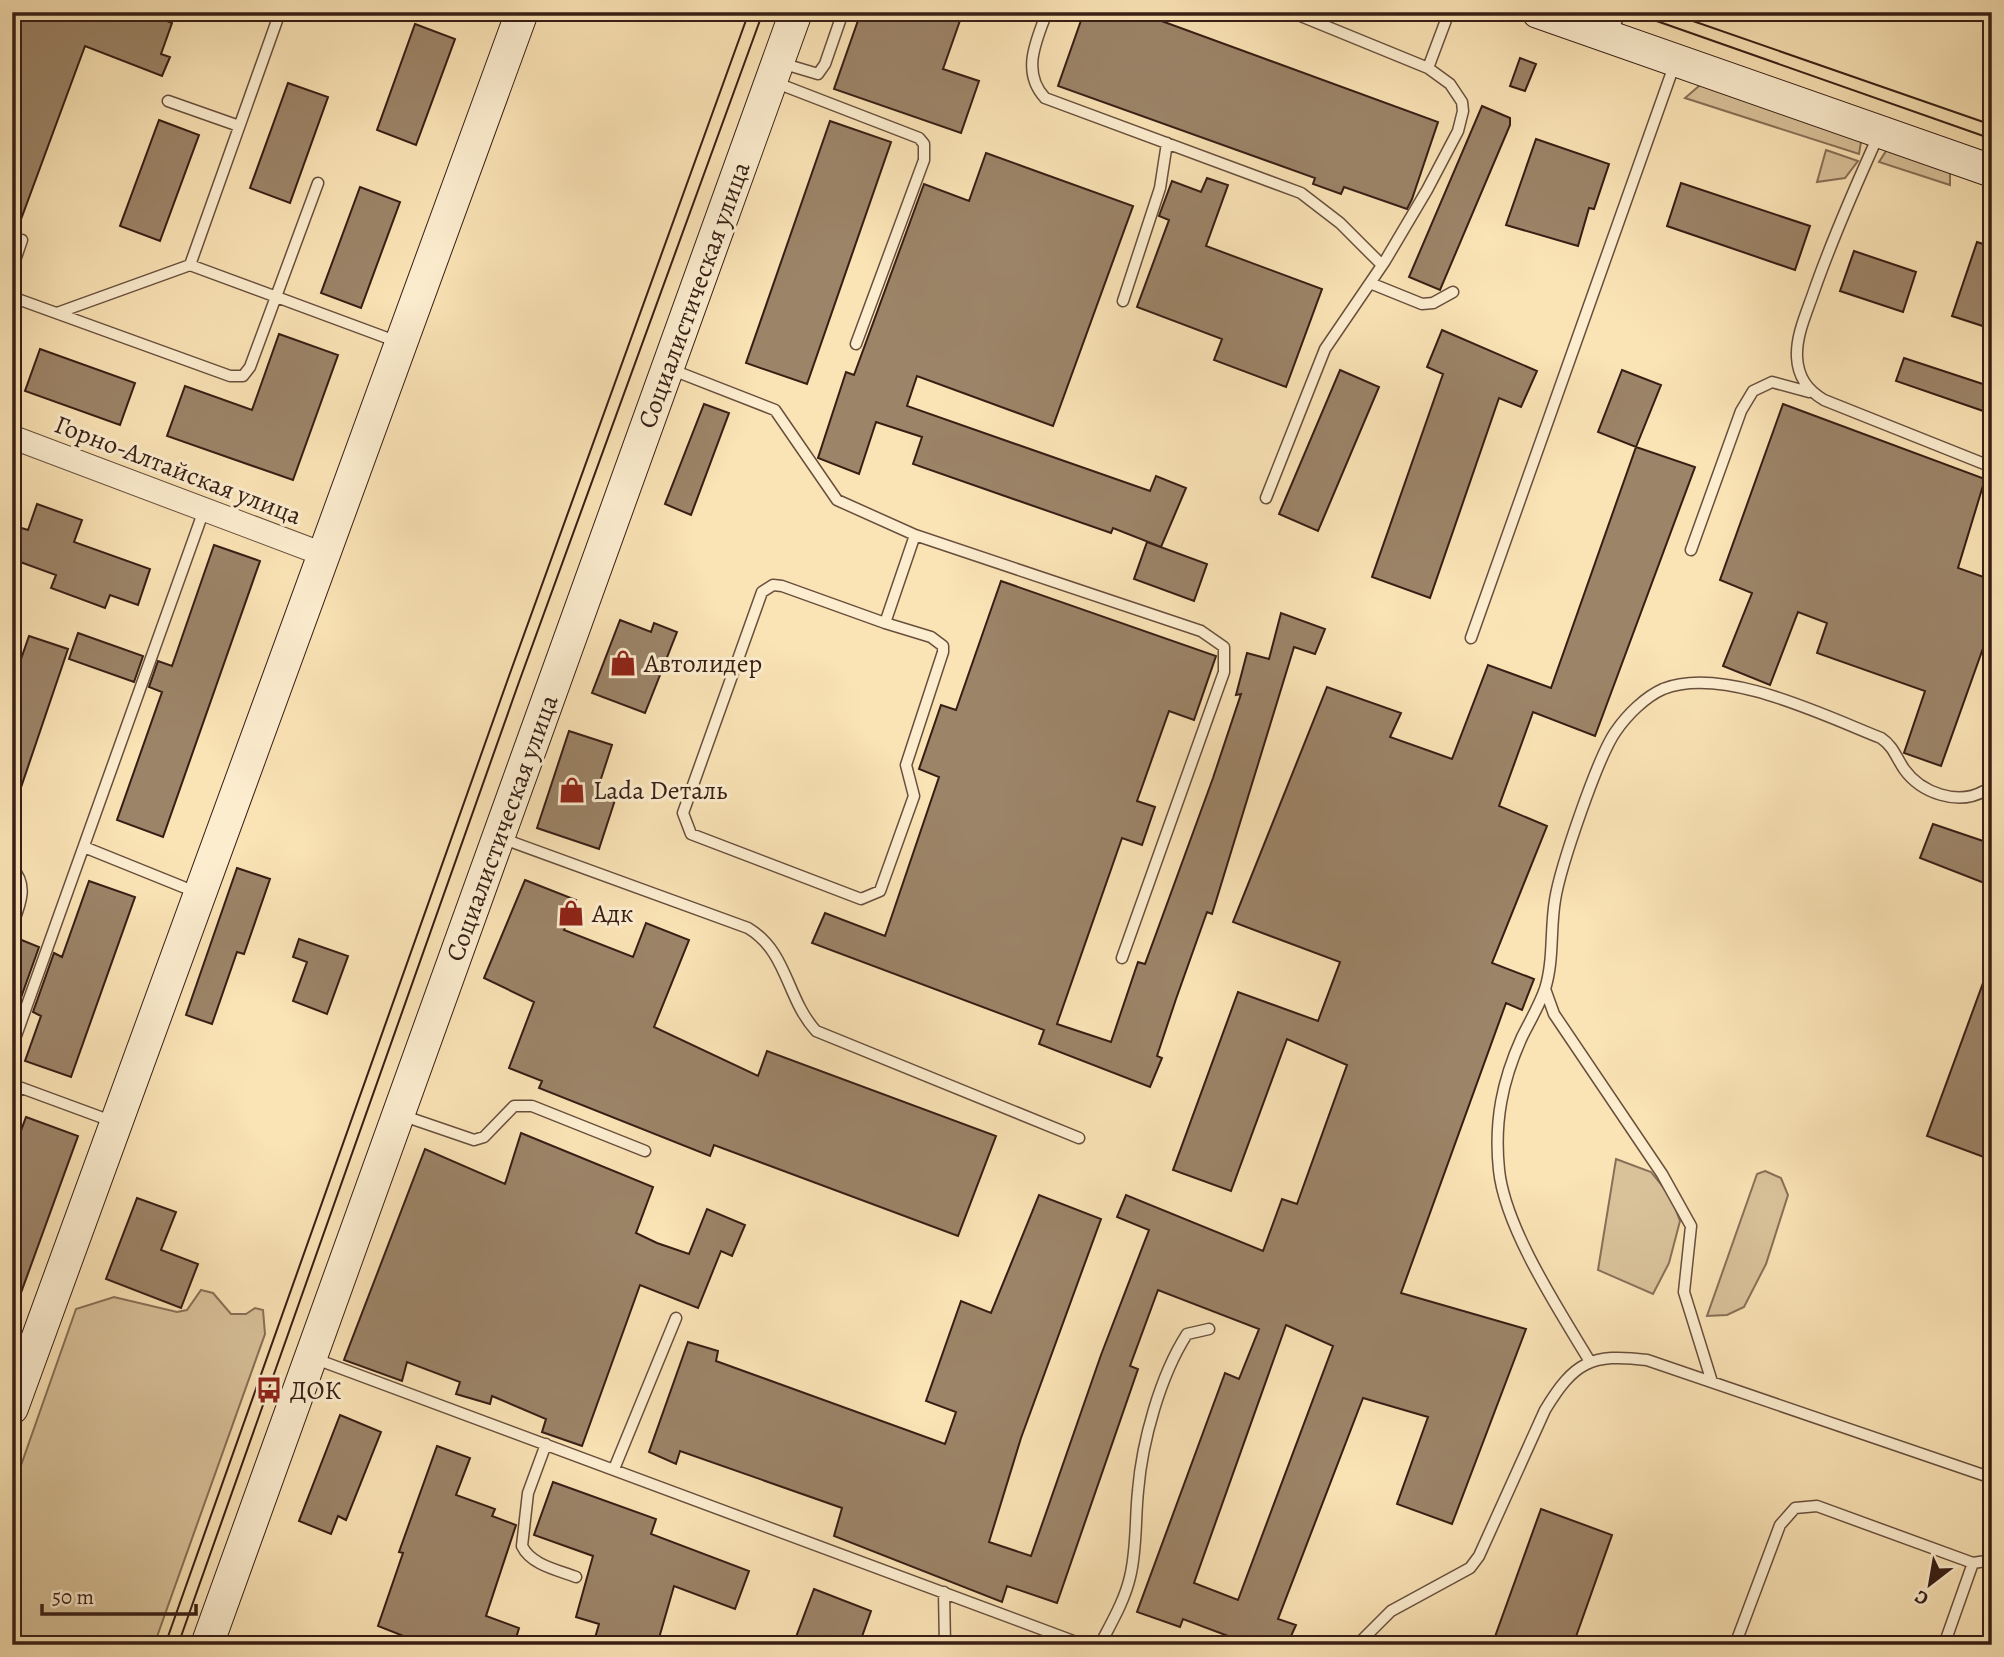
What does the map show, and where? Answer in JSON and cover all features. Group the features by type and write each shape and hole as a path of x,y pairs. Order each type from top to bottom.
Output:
{"street":[{"path":"12,1408 522,12"},
{"name":"Социалистическая улица","path":"207,1645 796,12"},
{"path":"1538,12 1615,25 1676,60 1880,132 1989,161"},
{"name":"Горно-Алтайская улица","path":"12,437 325,555"}],"lane":[{"path":"190,265 279,12"},
{"path":"775,71 818,74 825,64 843,12"},
{"path":"1047,12 1031,63 1036,89 1045,98 1310,197 1382,265"},
{"path":"1266,498 1325,349 1382,265 1427,190 1462,120 1462,102 1457,92 1428,68 1291,12"},
{"path":"1428,68 1449,12"},
{"path":"1471,638 1676,60"},
{"path":"775,71 919,138 925,144 924,160 856,344"},
{"path":"167,101 239,125"},
{"path":"1809,392 1801,377 1798,341 1834,233 1880,132"},
{"path":"1123,302 1160,188 1167,143"},
{"path":"12,297 236,378 243,376 250,367 318,183"},
{"path":"12,269 22,240"},
{"path":"57,313 190,265 401,343"},
{"path":"1370,283 1422,304 1433,303 1453,292"},
{"path":"668,368 775,411 837,500 915,535 1201,631 1224,647 1224,672 1122,958"},
{"path":"1691,550 1741,411 1753,391 1772,382 1809,392 1992,467"},
{"path":"12,1046 204,510"},
{"path":"885,623 915,535"},
{"path":"773,585 782,586 885,623 931,637 943,646 943,652 906,765 914,796 880,891 861,899 691,834 683,813 762,592 773,585"},
{"path":"1589,1360 1552,1298 1510,1212 1499,1174 1496,1125 1506,1073 1545,989 1555,899 1601,763 1614,733 1635,709 1663,690 1701,683 1778,699 1881,738 1891,745 1916,781 1936,793 1972,797 1983,791"},
{"path":"499,837 748,928 773,948 802,1016 816,1031 1079,1139"},
{"path":"84,847 201,894"},
{"path":"12,868 22,880 22,892 12,926"},
{"path":"1545,989 1554,1014 1662,1174 1691,1226 1684,1292 1712,1382"},
{"path":"12,1077 15,1086 12,1104"},
{"path":"15,1086 117,1123"},
{"path":"398,1114 474,1140 484,1137 514,1106 532,1105 645,1151"},
{"path":"614,1469 676,1318"},
{"path":"1097,1645 1123,1598 1130,1575 1142,1458 1153,1416 1180,1345 1187,1334 1209,1329"},
{"path":"1357,1645 1391,1611 1461,1573 1479,1556 1545,1410 1558,1388 1575,1369 1589,1360 1617,1356 1647,1360 1992,1478"},
{"path":"311,1357 1084,1645"},
{"path":"546,1444 528,1493 522,1546 526,1554 542,1564 576,1577"},
{"path":"1735,1645 1780,1525 1795,1508 1818,1506 1973,1563 1992,1560"},
{"path":"1944,1645 1973,1563"},
{"path":"944,1592 945,1645"}],"shaded area":[{"path":"1706,80 1856,131 1861,142 1859,154 1685,98"},
{"path":"1896,145 1950,169 1950,185 1879,162 1886,151"},
{"path":"1826,150 1858,161 1845,178 1817,182"},
{"path":"1616,1159 1651,1172 1671,1197 1680,1221 1669,1263 1653,1294 1598,1270"},
{"path":"1765,1171 1781,1178 1788,1195 1766,1264 1744,1307 1727,1315 1707,1316 1757,1174"},
{"path":"201,1290 213,1293 231,1314 246,1314 255,1308 263,1310 265,1334 154,1645 12,1645 12,1491 76,1309 114,1297 177,1312 187,1310"}],"building":[{"path":"12,12 145,12 172,23 161,54 170,57 162,76 85,46 13,241"},
{"path":"861,12 963,12 943,69 979,81 961,133 834,89"},
{"path":"1084,12 1137,12 1438,122 1407,209 1344,187 1341,194 1313,184 1315,178 1058,86"},
{"path":"415,24 455,39 416,145 377,130"},
{"path":"1520,58 1536,64 1525,91 1510,86"},
{"path":"288,83 328,97 290,203 250,188"},
{"path":"1482,106 1510,118 1510,125 1440,290 1409,277"},
{"path":"159,120 199,135 160,241 120,226"},
{"path":"830,121 891,142 807,384 746,363"},
{"path":"1536,139 1609,164 1594,209 1589,208 1578,246 1506,225"},
{"path":"986,153 1133,206 1053,426 917,376 907,406 1150,491 1156,476 1186,488 1161,547 1113,528 1111,533 913,464 922,437 876,422 859,474 818,458 846,372 854,375 924,184 969,201"},
{"path":"1207,178 1228,185 1206,246 1322,289 1286,387 1214,360 1222,339 1137,307 1169,220 1159,216 1172,181 1201,192"},
{"path":"1681,183 1810,226 1795,270 1667,226"},
{"path":"360,187 400,202 361,308 321,293"},
{"path":"1977,242 1992,247 1992,329 1952,316"},
{"path":"1854,251 1916,272 1903,312 1840,291"},
{"path":"1442,330 1537,371 1521,407 1499,398 1430,598 1372,577 1443,374 1427,367"},
{"path":"279,334 338,355 293,480 167,436 185,386 252,410"},
{"path":"40,349 135,383 120,425 25,391"},
{"path":"1904,358 1992,387 1992,414 1896,381"},
{"path":"1340,370 1379,387 1318,531 1279,514"},
{"path":"1622,370 1661,385 1636,447 1598,432"},
{"path":"704,404 729,413 691,515 665,504"},
{"path":"1783,404 1985,479 1958,568 1992,580 1992,623 1941,766 1904,753 1925,691 1817,653 1827,623 1798,612 1770,685 1723,666 1752,593 1720,580"},
{"path":"1636,447 1695,467 1595,736 1533,712 1499,806 1547,826 1492,963 1534,979 1522,1010 1506,1003 1401,1293 1526,1329 1452,1524 1397,1504 1428,1417 1363,1398 1278,1619 1296,1625 1287,1645 1252,1645 1183,1619 1180,1627 1137,1612 1225,1373 1239,1379 1259,1329 1158,1290 1130,1366 1138,1369 1057,1603 1007,1586 1002,1602 834,1536 842,1508 680,1451 676,1464 649,1452 688,1342 718,1351 716,1361 945,1444 956,1412 926,1401 961,1301 991,1313 1039,1195 1101,1219 1021,1438 989,1542 1031,1556 1101,1355 1149,1230 1117,1217 1126,1195 1263,1251 1282,1199 1297,1204 1347,1065 1287,1039 1231,1191 1173,1170 1238,992 1318,1021 1340,962 1233,922 1327,687 1401,713 1390,737 1452,759 1488,665 1551,688","holes":["1286,1325 1333,1346 1238,1600 1194,1583"]},
{"path":"37,504 82,520 74,542 150,569 138,605 110,595 105,608 51,588 56,575 12,559 12,525 28,530"},
{"path":"1147,542 1207,564 1194,601 1134,579"},
{"path":"214,545 260,561 163,837 117,820 162,692 149,687 158,661 172,666"},
{"path":"1001,581 1216,656 1194,720 1169,711 1137,801 1155,807 1142,845 1122,838 1057,1024 1111,1042 1138,962 1145,964 1213,778 1241,694 1236,695 1247,653 1269,659 1281,613 1325,629 1315,654 1294,647 1212,914 1207,912 1157,1056 1162,1058 1150,1087 1039,1044 1044,1030 812,943 825,913 885,936 939,777 919,769 941,705 956,710"},
{"path":"620,620 651,632 654,623 677,632 645,713 592,693"},
{"path":"78,633 143,656 134,682 69,659"},
{"path":"29,636 68,649 15,805 12,805 12,685"},
{"path":"569,731 612,745 596,794 615,800 599,849 537,828"},
{"path":"1933,824 1992,844 1992,886 1920,858"},
{"path":"237,868 270,879 244,954 237,952 212,1024 186,1015"},
{"path":"525,880 576,900 564,930 633,957 646,923 689,940 654,1027 758,1076 767,1051 996,1136 958,1236 714,1145 710,1156 539,1088 542,1081 509,1068 534,1002 484,978"},
{"path":"89,881 135,897 71,1077 25,1061 41,1016 33,1012 54,953 62,957"},
{"path":"19,939 39,947 18,1006 12,1004 12,955"},
{"path":"299,939 348,956 327,1014 293,1001 307,962 293,957"},
{"path":"1990,964 1992,965 1992,1160 1927,1136"},
{"path":"26,1117 78,1136 14,1312 12,1155"},
{"path":"521,1133 653,1187 636,1233 657,1243 689,1254 707,1209 745,1225 732,1256 721,1251 698,1308 640,1285 582,1446 542,1432 546,1419 492,1396 490,1404 456,1394 460,1382 407,1362 402,1381 344,1360 425,1149 505,1184"},
{"path":"137,1198 176,1212 161,1250 198,1264 181,1308 106,1279"},
{"path":"340,1415 381,1432 346,1520 338,1516 331,1534 299,1521"},
{"path":"437,1446 470,1458 456,1495 495,1509 492,1516 516,1525 486,1616 519,1628 514,1645 426,1645 378,1626 403,1553 399,1552"},
{"path":"553,1482 656,1519 651,1534 749,1571 735,1609 674,1586 657,1645 593,1645 599,1624 576,1617 593,1556 534,1535"},
{"path":"1541,1509 1612,1535 1573,1645 1492,1645"},
{"path":"814,1589 871,1611 859,1645 793,1645"}],"tram line":[{"path":"165,1645 509,676 749,12"},
{"path":"178,1645 519,682 763,12"},
{"path":"1631,12 1992,139"},
{"path":"1667,12 1992,125"}],"place":[{"name":"Автолидер","path":"623,663"},
{"name":"Lada Dеталь","path":"572,790"},
{"name":"Адк","path":"571,913"},
{"name":"ДОК","path":"269,1390"}]}
